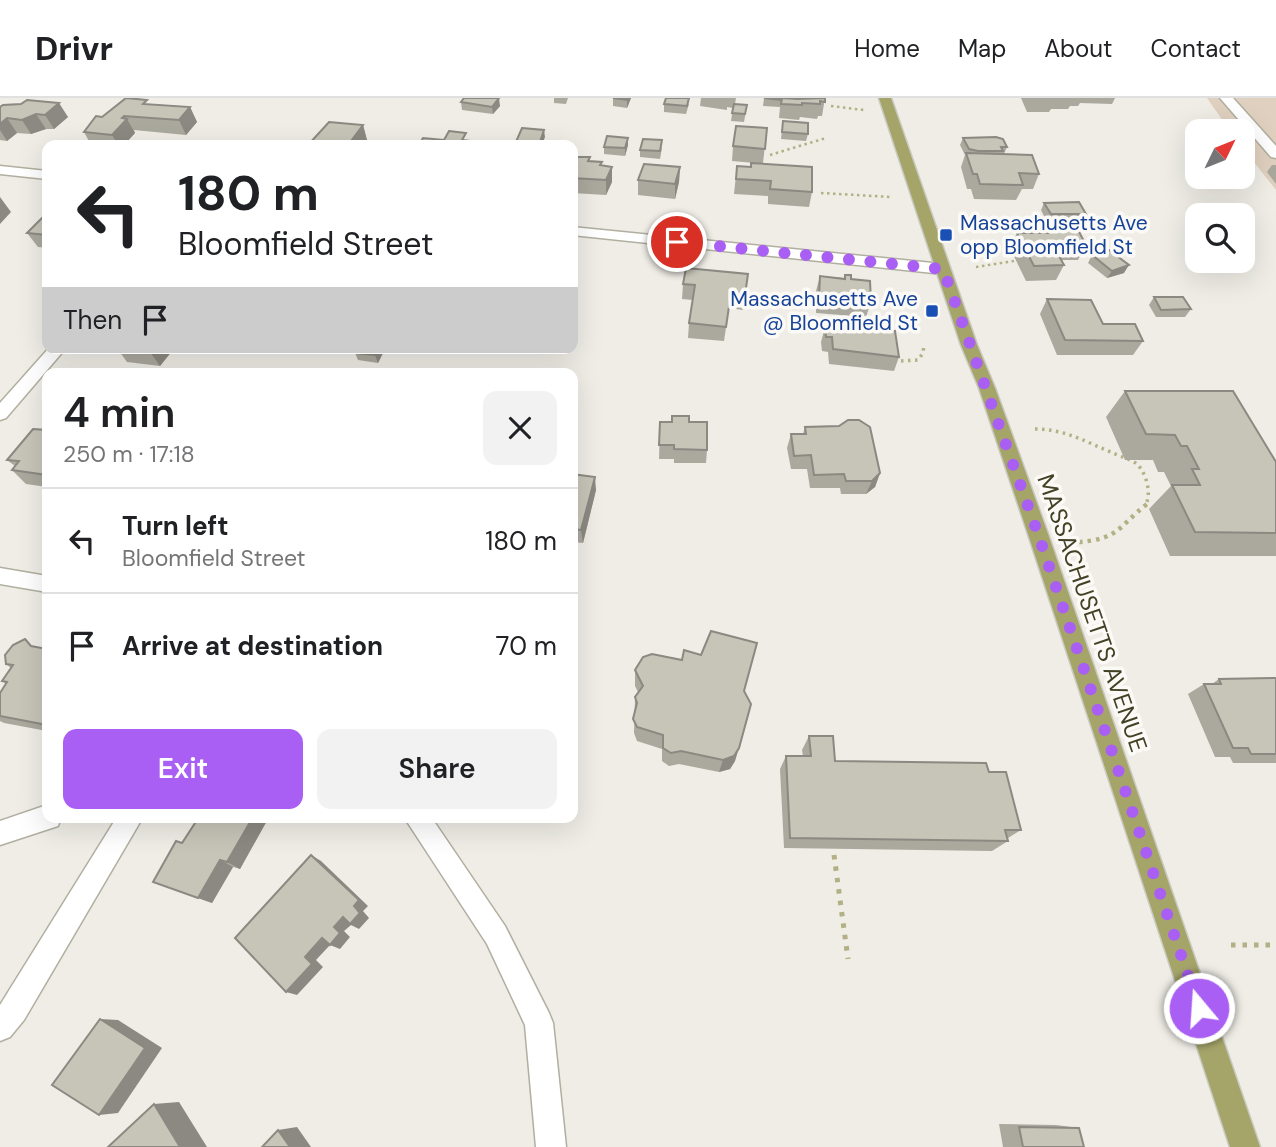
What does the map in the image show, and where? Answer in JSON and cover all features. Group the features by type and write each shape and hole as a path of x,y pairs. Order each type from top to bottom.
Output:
{"main road":[{"name":"MASSACHUSETTS AVENUE","path":"885,98 1038,534 1245,1147"}],"street":[{"path":"1226,98 1276,154"},
{"path":"0,170 42,174"},
{"path":"578,232 943,269"},
{"path":"0,414 53,354"},
{"path":"0,576 42,582"},
{"path":"0,833 42,819"},
{"path":"0,1027 14,1010 127,823"},
{"path":"420,823 496,935 539,1023 551,1147"}],"path":[{"path":"831,106 865,110"},
{"path":"770,155 826,138"},
{"path":"821,193 891,197"},
{"path":"976,267 1014,261"},
{"path":"901,361 918,360 923,353 924,344"},
{"path":"1035,429 1063,430 1137,464 1150,492 1147,505 1135,512 1129,523 1107,537 1079,542"},
{"path":"834,855 848,959"},
{"path":"1231,944 1276,945"}],"shaded area":[{"path":"1207,98 1276,98 1276,190 1255,163 1255,119 1222,119"}],"building":[{"path":"126,98 147,100 143,104 190,107 179,120 124,116 122,118 127,119 112,135 84,132 96,116 102,117"},
{"path":"464,98 499,98 492,107 461,102"},
{"path":"666,98 689,98 687,106 664,104"},
{"path":"782,98 825,98 825,102 781,104"},
{"path":"27,100 59,103 45,115 36,114 22,120 7,118 0,124 0,107 21,104"},
{"path":"734,104 747,105 745,114 732,113"},
{"path":"783,121 808,123 808,134 782,132"},
{"path":"329,122 363,125 352,140 313,140"},
{"path":"736,126 767,128 765,149 733,146"},
{"path":"522,128 544,130 541,140 517,140"},
{"path":"449,131 466,133 462,140 444,140"},
{"path":"607,136 628,138 625,148 604,147"},
{"path":"963,138 1003,139 1007,147 1001,147 1003,151 969,149"},
{"path":"643,139 662,140 660,151 640,150"},
{"path":"966,153 1032,155 1039,174 1019,173 1023,185 980,184 977,174 973,174"},
{"path":"578,157 590,157 588,161 602,162 600,165 612,167 606,180 578,178"},
{"path":"751,163 812,167 812,192 770,189 771,181 736,179 737,166 751,167"},
{"path":"644,164 680,167 675,184 638,180"},
{"path":"1079,202 1086,214 1051,214 1044,203"},
{"path":"42,218 42,234 27,233"},
{"path":"1046,228 1077,228 1086,245 1053,245 1064,265 1034,266 1017,233 1048,233"},
{"path":"1109,250 1129,265 1112,271 1092,255"},
{"path":"686,268 748,274 745,295 731,293 726,327 689,323 695,285 683,284"},
{"path":"845,275 851,275 851,279 870,281 871,302 819,298 820,276 845,279"},
{"path":"1154,297 1183,297 1191,309 1161,310"},
{"path":"1047,299 1091,300 1103,324 1135,324 1143,341 1065,340"},
{"path":"825,327 895,331 899,357 833,349 832,337 826,337"},
{"path":"1125,391 1233,391 1276,462 1276,533 1195,532 1172,485 1200,485 1192,469 1199,469 1187,446 1181,446 1175,435 1146,434"},
{"path":"672,416 689,416 689,422 707,422 707,450 674,449 674,445 659,445 660,422 672,422"},
{"path":"848,420 859,420 870,427 880,473 872,481 846,481 844,474 814,475 811,455 794,456 791,434 806,434 805,427 839,426"},
{"path":"33,429 42,430 42,474 12,470 19,461 7,460"},
{"path":"578,475 595,477 581,530 578,530"},
{"path":"711,631 757,643 744,691 751,704 739,748 734,756 723,760 681,751 671,753 663,748 663,735 637,727 633,719 637,703 635,697 643,686 635,670 643,657 652,654 682,660 684,650 701,655"},
{"path":"25,639 31,646 42,648 42,724 0,716 0,693 7,682 2,681 13,665 6,664 5,655 13,645"},
{"path":"1276,678 1276,754 1251,754 1248,748 1233,748 1204,684 1221,684 1219,679"},
{"path":"809,736 833,736 835,761 986,763 989,772 1006,772 1021,830 1005,830 1008,841 790,838 786,756 811,756"},
{"path":"195,823 250,823 227,862 220,860 198,898 153,882 176,841 182,843"},
{"path":"311,855 359,900 354,906 360,913 350,924 343,917 334,927 340,933 330,945 322,938 305,957 312,964 286,992 235,938"},
{"path":"100,1019 145,1048 99,1115 52,1085"},
{"path":"154,1104 180,1147 108,1147"},
{"path":"1019,1127 1079,1128 1084,1147 1023,1147"},
{"path":"278,1130 290,1147 262,1147"}],"place":[{"name":"Massachusetts Ave opp Bloomfield St","path":"946,235"},
{"name":"Massachusetts Ave @ Bloomfield St","path":"932,311"}],"route":[{"path":"677,242 943,269 1002,429 1199,1008"}]}
